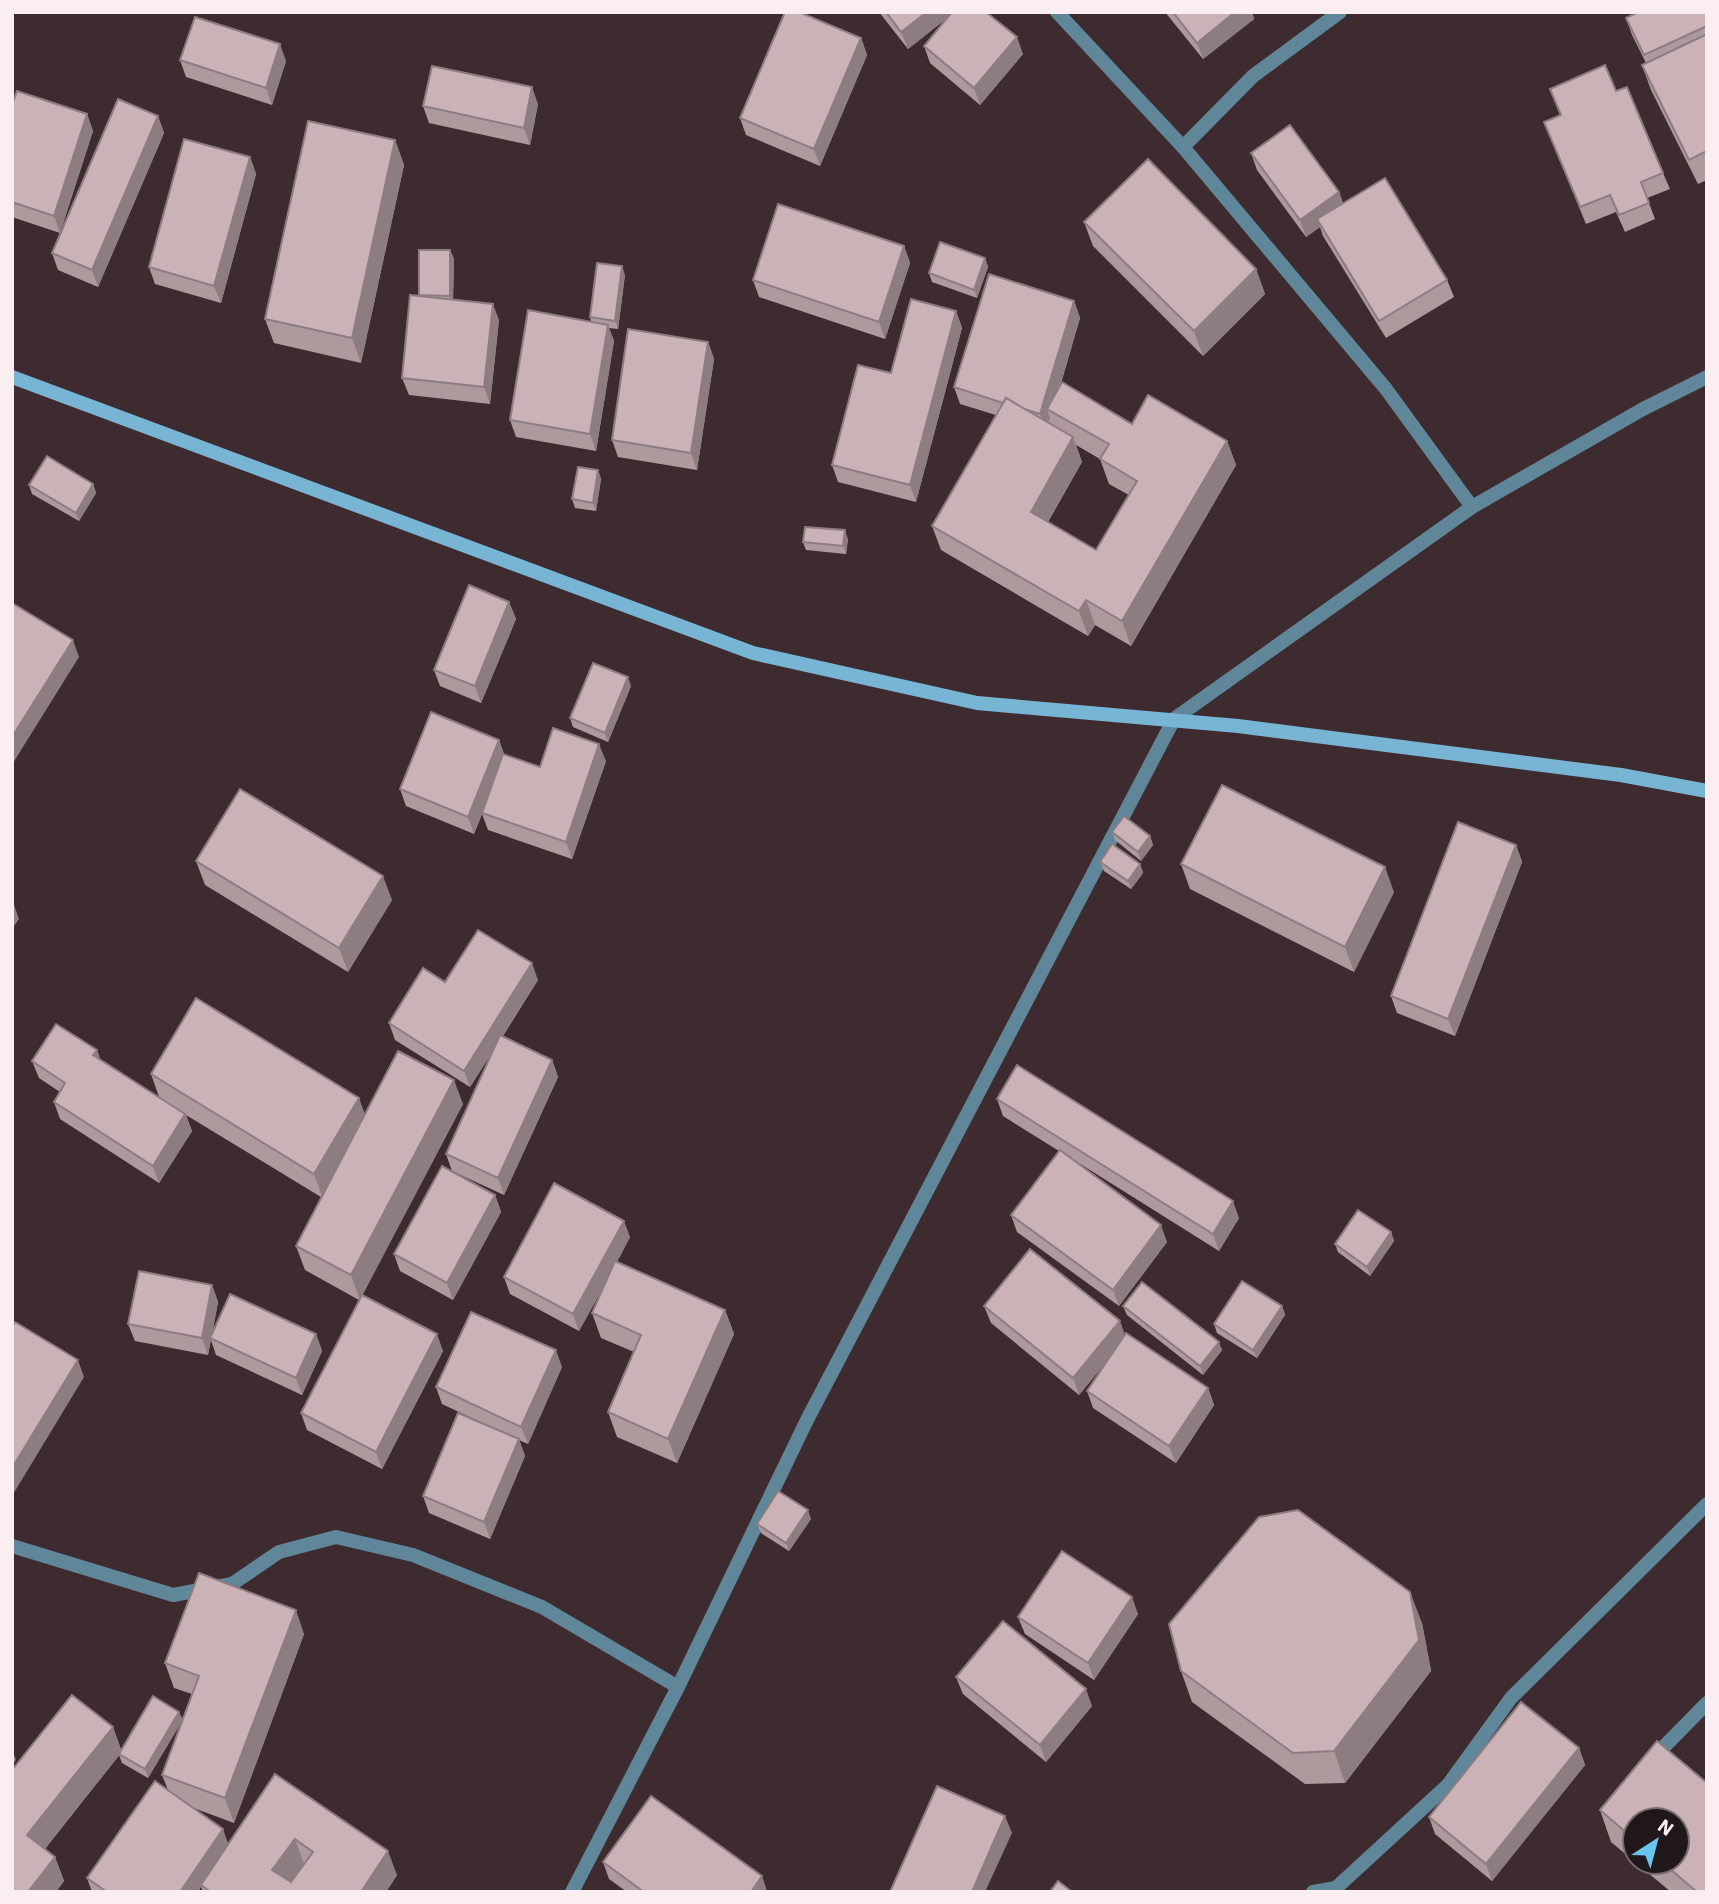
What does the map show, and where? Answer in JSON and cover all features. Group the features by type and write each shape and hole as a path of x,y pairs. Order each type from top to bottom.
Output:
{"main road":[{"path":"12,377 753,653 977,703 1174,719 1621,775 1707,792"}],"street":[{"path":"1057,12 1183,147 1386,389 1472,507"},
{"path":"1183,147 1253,76 1340,12"},
{"path":"572,1892 678,1687 813,1408 1174,719 1472,507 1643,409 1707,377"},
{"path":"1313,1892 1336,1888 1448,1785 1511,1698 1707,1504"},
{"path":"12,1546 173,1595 232,1584 279,1552 336,1537 413,1555 542,1607 678,1687"},
{"path":"1640,1771 1707,1703"}],"building":[{"path":"785,12 799,12 861,38 814,149 740,118"},
{"path":"886,12 927,12 901,32"},
{"path":"952,12 986,12 1017,37 974,88 924,46"},
{"path":"1173,12 1235,12 1197,43"},
{"path":"1638,12 1707,12 1707,26 1644,55 1626,18"},
{"path":"195,17 280,44 266,88 180,60"},
{"path":"1707,34 1707,151 1689,160 1642,65"},
{"path":"1605,65 1616,91 1627,87 1663,173 1641,182 1649,203 1619,215 1610,195 1580,207 1544,122 1561,115 1550,89"},
{"path":"432,66 532,87 524,128 423,106"},
{"path":"17,91 87,114 54,216 12,202 12,105"},
{"path":"118,99 158,116 92,270 52,253"},
{"path":"308,121 395,140 352,338 265,319"},
{"path":"1290,125 1339,192 1300,220 1251,153"},
{"path":"184,139 250,157 214,286 149,267"},
{"path":"1148,159 1256,269 1194,331 1084,222"},
{"path":"1385,178 1447,280 1379,321 1317,219"},
{"path":"778,204 904,246 879,322 753,280"},
{"path":"940,242 985,258 974,290 929,273"},
{"path":"419,250 450,250 450,296 419,295"},
{"path":"597,263 622,266 615,321 590,317"},
{"path":"989,274 1074,301 1040,414 1024,409 1006,398 1003,403 954,387"},
{"path":"410,295 493,304 484,387 402,378"},
{"path":"911,299 956,311 910,485 832,465 858,365 891,373"},
{"path":"528,310 608,325 590,434 510,420"},
{"path":"628,329 708,342 691,453 612,440"},
{"path":"1062,382 1132,424 1148,395 1227,441 1122,621 1086,600 1079,611 932,526 1006,398 1073,437 1031,512 1096,550 1137,481 1100,459 1109,444 1047,409"},
{"path":"47,456 93,484 76,513 29,485"},
{"path":"578,467 598,470 593,503 572,499"},
{"path":"805,527 845,530 843,546 803,542"},
{"path":"469,585 509,602 475,686 434,670"},
{"path":"12,603 73,640 12,737"},
{"path":"593,663 628,677 605,733 570,718"},
{"path":"431,712 499,740 468,817 400,789"},
{"path":"553,728 599,744 566,842 482,813 503,754 540,767"},
{"path":"1222,785 1385,867 1345,947 1181,864"},
{"path":"240,789 383,876 339,948 196,861"},
{"path":"1124,816 1150,836 1138,852 1112,832"},
{"path":"1458,822 1516,845 1448,1019 1391,996"},
{"path":"1112,844 1140,864 1128,881 1100,862"},
{"path":"478,930 532,963 464,1071 389,1023 423,968 445,982"},
{"path":"196,998 359,1098 314,1174 151,1074"},
{"path":"56,1024 97,1050 93,1055 185,1114 153,1166 54,1102 65,1083 32,1061"},
{"path":"500,1035 552,1060 498,1178 446,1154"},
{"path":"398,1051 454,1080 351,1275 296,1246"},
{"path":"1017,1065 1233,1201 1213,1234 997,1099"},
{"path":"1060,1150 1161,1225 1113,1290 1011,1215"},
{"path":"442,1166 495,1195 447,1283 394,1254"},
{"path":"554,1183 624,1221 573,1314 504,1277"},
{"path":"1358,1210 1391,1232 1367,1267 1335,1244"},
{"path":"1030,1249 1120,1321 1073,1378 984,1306"},
{"path":"615,1261 725,1310 668,1439 608,1412 641,1335 592,1313"},
{"path":"139,1271 212,1285 202,1338 128,1324"},
{"path":"1242,1281 1282,1306 1253,1350 1214,1324"},
{"path":"1142,1282 1219,1342 1200,1366 1123,1306"},
{"path":"230,1294 316,1334 296,1378 210,1338"},
{"path":"362,1295 437,1334 376,1452 301,1413"},
{"path":"471,1312 556,1350 521,1427 436,1387"},
{"path":"15,1322 78,1360 12,1468 12,1327"},
{"path":"1126,1333 1208,1388 1169,1446 1087,1391"},
{"path":"458,1413 519,1439 484,1522 423,1496"},
{"path":"778,1491 808,1510 786,1543 757,1524"},
{"path":"1298,1510 1410,1592 1419,1640 1334,1751 1293,1753 1181,1671 1169,1624 1259,1517"},
{"path":"1062,1551 1132,1597 1088,1663 1018,1617"},
{"path":"199,1573 296,1610 225,1798 162,1775 199,1676 165,1663"},
{"path":"1003,1621 1086,1689 1040,1745 956,1677"},
{"path":"72,1695 113,1727 27,1835 55,1857 28,1892 12,1892 12,1770"},
{"path":"153,1696 179,1712 145,1769 119,1754"},
{"path":"1521,1702 1579,1748 1486,1864 1429,1817"},
{"path":"1657,1741 1707,1783 1707,1892 1697,1892 1678,1876 1691,1876 1691,1806 1621,1806 1621,1828 1600,1810"},
{"path":"275,1774 388,1851 361,1892 211,1892 201,1885","holes":["295,1839 313,1852 291,1882 272,1870"]},
{"path":"155,1781 223,1829 180,1892 107,1892 87,1878"},
{"path":"937,1786 1005,1816 972,1892 890,1892"},
{"path":"651,1796 762,1876 751,1892 644,1892 603,1862"},
{"path":"1058,1881 1072,1892 1050,1892"}]}
